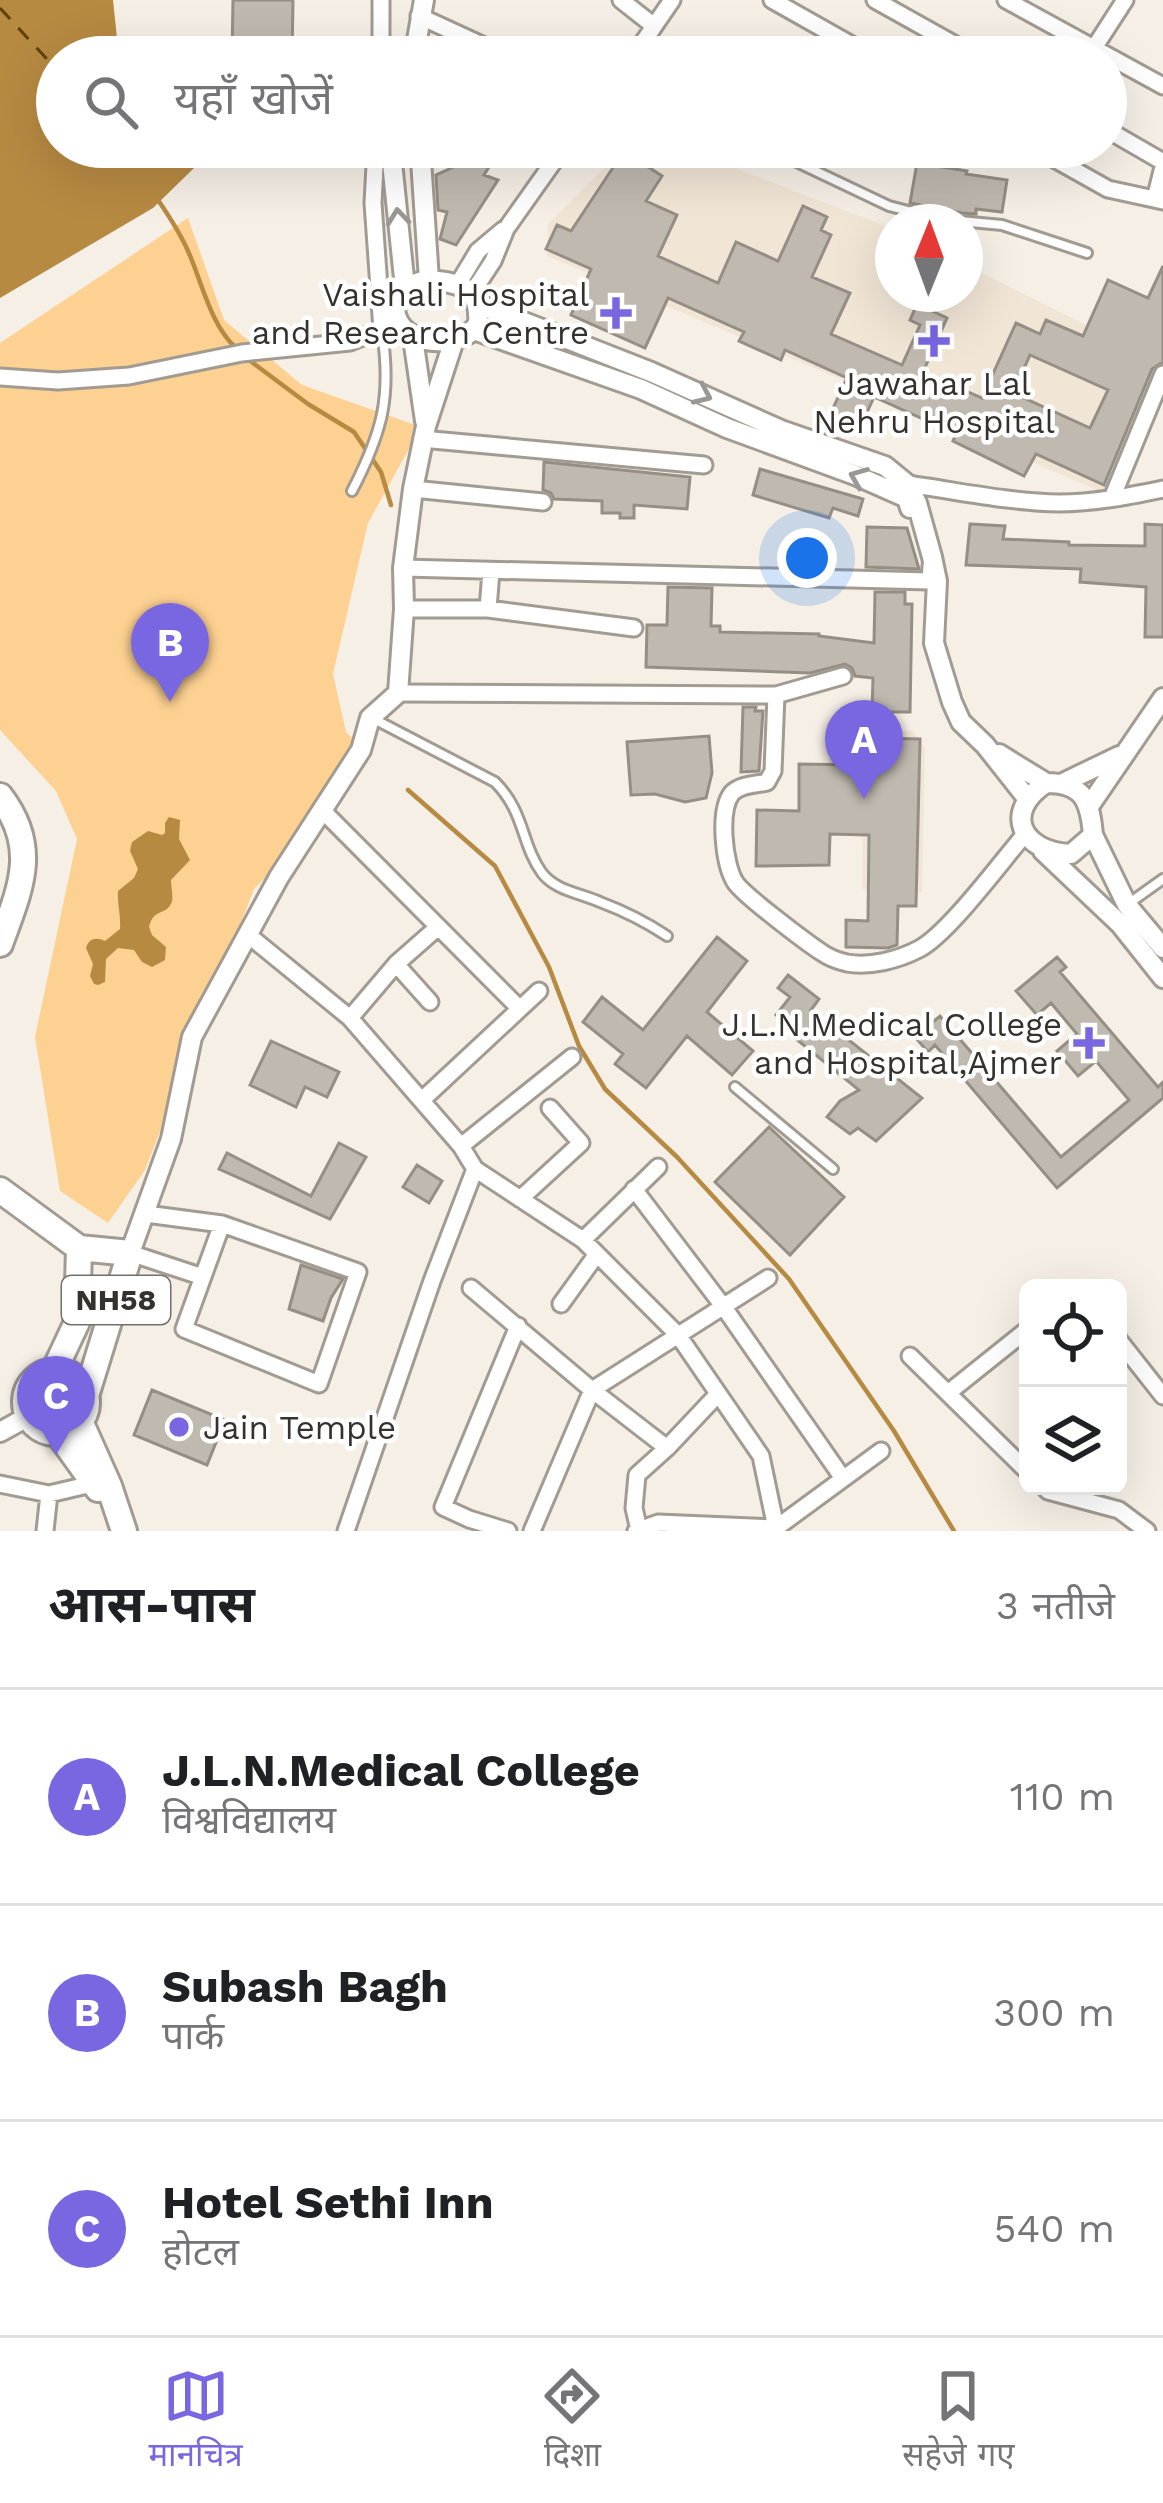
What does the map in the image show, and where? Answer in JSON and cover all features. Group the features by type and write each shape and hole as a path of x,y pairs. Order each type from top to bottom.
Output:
{"highway":[{"path":"0,796 25,845 24,869 0,944"},
{"name":"NH58","path":"0,1190 79,1248 130,1253 75,1416"},
{"name":"NH58","path":"54,1371 77,1322 79,1248"},
{"name":"NH58","path":"75,1416 41,1429 28,1416 25,1400 31,1383 54,1371 71,1375 83,1388 75,1416 118,1531"}],"street":[{"path":"381,0 381,36"},
{"path":"621,0 654,26"},
{"path":"650,36 672,0"},
{"path":"772,0 836,36"},
{"path":"875,0 938,36"},
{"path":"1006,0 1072,36"},
{"path":"1038,17 1048,0"},
{"path":"1102,36 1125,0"},
{"path":"421,8 471,36"},
{"path":"1127,66 1163,86"},
{"path":"1070,168 1108,189 1159,200 1163,164 1127,142"},
{"path":"375,168 373,203 390,326"},
{"path":"393,168 405,288"},
{"path":"422,168 429,280"},
{"path":"474,330 479,314 469,294 478,251 506,229 549,168"},
{"path":"390,326 405,288 429,280 469,294 646,381 907,498 933,590 934,643 947,688 962,722 1028,798"},
{"path":"0,377 58,381 129,376 242,353 350,342 390,326 426,342 454,340 474,330 646,381"},
{"path":"413,338 424,432"},
{"path":"398,693 403,568 413,489 424,432 454,340"},
{"path":"1112,498 1163,374"},
{"path":"424,432 704,465"},
{"path":"778,438 885,466 908,484 932,556 937,580 933,590"},
{"path":"908,484 1060,503 1163,489"},
{"path":"413,489 543,502"},
{"path":"403,568 933,590"},
{"path":"488,609 491,571"},
{"path":"404,609 488,609 634,628"},
{"path":"203,1277 130,1253 171,1138 192,1037 321,809 361,750 370,718 398,693 776,695 843,676"},
{"path":"776,695 773,771 767,782 743,786 730,796 724,854 736,885 824,955 844,963 866,964 922,948 950,923 1025,834"},
{"path":"1090,805 1163,698"},
{"path":"985,745 1054,783 1076,789 1090,805 1094,835 1127,905 1163,948"},
{"path":"1124,753 1028,798 1021,822 1030,842 1120,924 1163,978"},
{"path":"321,809 519,1008"},
{"path":"1041,849 1071,854 1094,835"},
{"path":"350,1018 396,964 438,927"},
{"path":"248,934 350,1018 475,1169 583,1240 678,1335 760,1456 776,1529"},
{"path":"396,964 430,1002"},
{"path":"422,1100 539,991"},
{"path":"460,1146 572,1057"},
{"path":"520,1199 581,1143 550,1108"},
{"path":"583,1240 658,1167"},
{"path":"346,1531 475,1169"},
{"path":"634,1189 723,1306 842,1477"},
{"path":"146,1214 222,1224 358,1272 319,1384 184,1329 222,1224"},
{"path":"561,1304 597,1254"},
{"path":"532,1531 592,1390 768,1278"},
{"path":"471,1288 668,1448"},
{"path":"508,1531 467,1525 442,1507 518,1326"},
{"path":"948,1393 1019,1337"},
{"path":"1127,1350 1163,1396"},
{"path":"910,1356 1019,1463"},
{"path":"718,1394 638,1475 634,1508 638,1530 658,1523 776,1529 881,1450"},
{"path":"0,1432 28,1416"},
{"path":"0,1484 49,1494 102,1482"},
{"path":"45,1531 49,1494"},
{"path":"1063,1495 1119,1510 1147,1531"}],"lane":[{"path":"809,168 889,206 939,219 1002,225 1088,253"},
{"path":"352,491 376,437 388,387 390,326"},
{"path":"370,718 494,782 515,807 535,859 551,882 644,921 667,936"},
{"path":"1127,905 1163,879"},
{"path":"735,1087 833,1168"}],"shaded area":[{"path":"0,0 113,0 117,36 36,36 36,168 194,168 153,208 0,298"},
{"name":"Jawahar Lal Nehru Hospital","path":"604,168 735,168 875,222 875,312 983,312 983,274 1163,363 1106,494 547,256 548,224"},
{"path":"188,218 224,320 302,385 421,427 368,523 333,674 346,732 367,752 308,850 254,889 145,1170 108,1223 60,1191 35,1037 77,839 56,791 0,730 0,343"},
{"path":"866,729 913,731 925,748 922,892 862,889 863,818 827,778 830,758 864,760"},
{"path":"169,817 180,820 179,839 190,860 171,880 171,904 149,927 166,947 165,960 152,967 134,950 118,948 106,959 105,982 94,984 86,948 91,940 105,941 120,929 118,891 138,869 130,851 132,842 148,831 165,833"}],"building":[{"path":"233,0 293,0 292,36 232,36"},
{"path":"452,168 488,168 484,175 498,180 456,245 440,239 447,212 438,210 436,175"},
{"path":"613,168 650,168 662,176 646,201 677,215 658,256 718,283 736,242 778,261 803,206 827,217 821,230 831,235 812,277 850,293 831,334 902,365 920,325 910,320 914,312 934,312 947,318 923,372 982,398 1016,323 1040,334 1046,320 1083,336 1108,280 1148,298 1163,266 1163,362 1152,369 1104,485 1036,454 1024,476 953,441 956,434 874,397 859,430 829,417 847,378 785,350 781,360 739,341 744,332 668,298 645,348 571,315 591,269 546,249 557,225 571,231","holes":["1030,355 1108,390 1090,428 1013,393"]},
{"path":"916,168 948,168 1007,180 1002,212 983,210 983,204 910,203"},
{"path":"544,462 690,477 687,509 634,505 634,518 620,518 620,513 602,513 602,501 554,499 543,490"},
{"path":"760,469 863,499 858,516 833,508 829,518 753,495"},
{"path":"970,524 1005,526 1003,539 1145,546 1145,524 1163,525 1163,637 1145,637 1146,587 1080,582 1081,569 966,565"},
{"path":"867,527 907,528 919,569 866,567"},
{"path":"668,587 712,588 711,626 720,626 720,632 819,634 874,643 875,592 905,592 905,604 912,604 910,712 872,712 873,678 855,676 845,664 810,673 646,667 647,625 667,625"},
{"path":"743,707 763,711 759,771 741,772"},
{"path":"709,736 712,773 706,798 685,802 655,794 631,795 627,742"},
{"path":"871,738 920,739 916,906 898,906 897,945 888,948 846,947 846,920 868,921 869,835 830,834 829,865 756,866 757,810 799,811 799,764 871,765"},
{"path":"717,937 747,961 707,1012 753,1051 732,1075 687,1036 646,1088 615,1064 623,1054 583,1022 602,997 643,1030"},
{"path":"1057,957 1066,967 1060,972 1158,1087 1163,1082 1163,1098 1057,1188 935,1045 928,1052 915,1037 940,1016 1061,1157 1129,1100 1096,1061 1078,1076 1057,1051 1077,1034 1051,1003 1037,1015 1016,991"},
{"path":"788,975 819,999 811,1010 922,1098 876,1141 858,1128 850,1134 827,1117 840,1101 859,1090 791,1035 796,1030 776,1015 790,997 778,988"},
{"path":"271,1041 339,1072 327,1097 305,1087 296,1107 250,1085"},
{"path":"769,1127 844,1197 790,1255 715,1182"},
{"path":"339,1143 366,1157 330,1219 219,1169 227,1153 311,1196"},
{"path":"417,1165 442,1181 429,1203 403,1187"},
{"path":"301,1265 343,1279 323,1321 289,1309"},
{"name":"Jain Temple","path":"152,1390 225,1420 207,1465 134,1435"}],"waterway":[{"path":"158,200 185,244 213,315 236,348"},
{"path":"249,360 354,432 381,472 391,505"},
{"path":"408,790 495,866 549,967 579,1046 605,1089 677,1157 789,1279 894,1431 954,1531"}],"ferry route":[{"path":"0,8 36,47"}],"place":[{"name":"Vaishali Hospital and Research Centre","path":"616,313"},
{"name":"Jawahar Lal Nehru Hospital","path":"934,341"},
{"name":"Subash Bagh","path":"170,702"},
{"name":"J.L.N.Medical College","path":"864,799"},
{"name":"J.L.N.Medical College and Hospital,Ajmer","path":"1089,1043"},
{"name":"Jain Temple","path":"179,1427"},
{"name":"Hotel Sethi Inn","path":"56,1455"}]}
